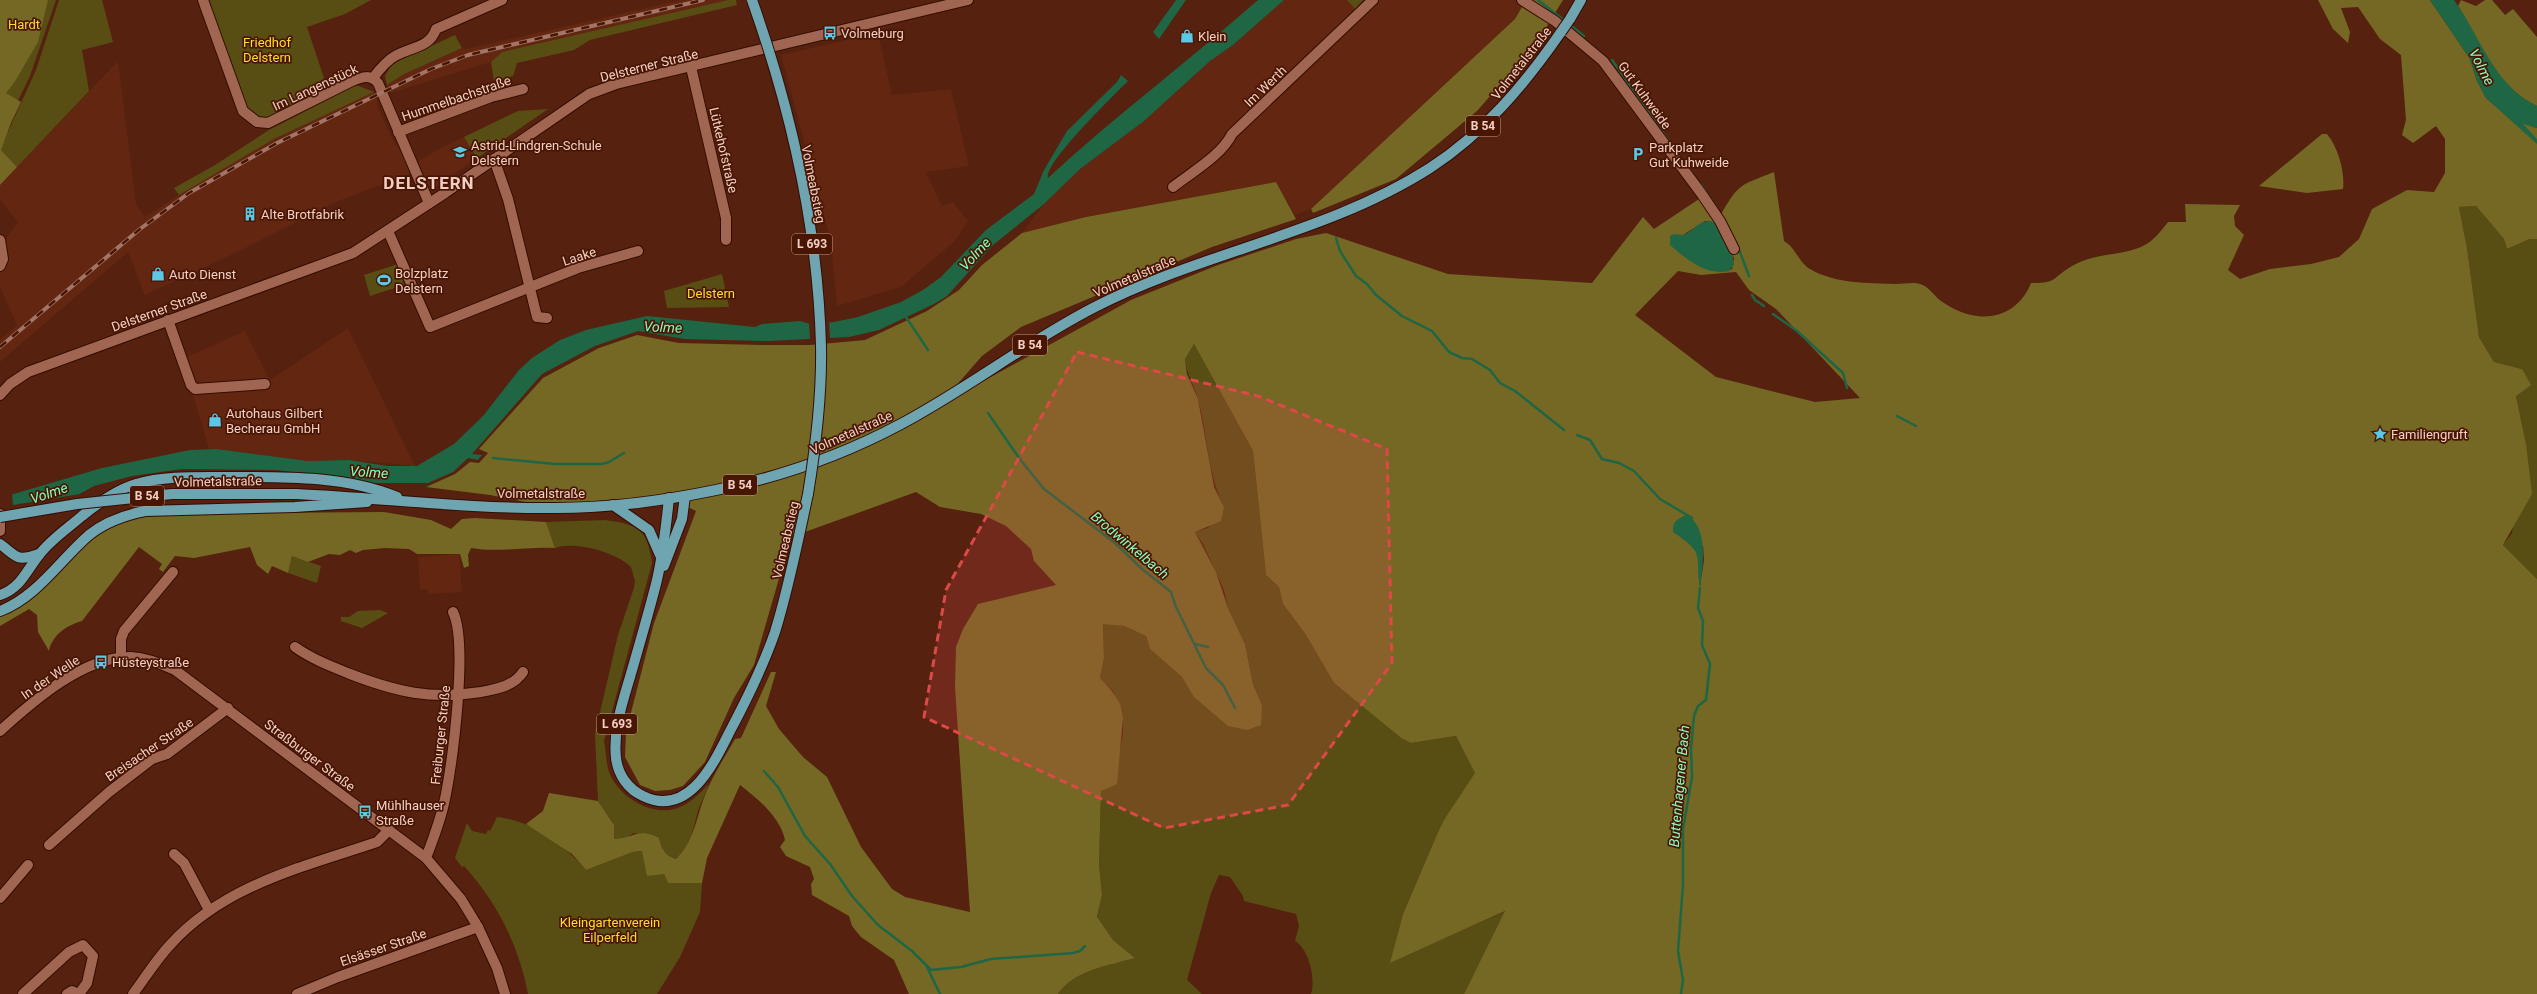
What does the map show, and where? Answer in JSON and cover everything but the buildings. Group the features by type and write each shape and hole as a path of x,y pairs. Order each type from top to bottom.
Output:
{"main road":[{"name":"Volmeabstieg","path":"669,498 661,559 656,583 622,704 615,743 616,760 621,775 629,787 650,800 662,802 678,798 700,783 713,764 744,706 775,632 792,568 808,494 816,439 821,346 814,256 799,168 780,92 752,0"},
{"name":"Volmetalstraße","path":"0,516 71,505 172,494 296,494 556,508 613,505 685,496 761,480 793,471 855,447 903,423 1092,309 1166,275 1275,236 1381,195 1430,168 1470,137 1501,110 1538,66 1581,0"},
{"path":"0,595 16,587 39,554 94,507 120,490 136,484 164,479 204,477 268,477 328,481 376,489 406,500"},
{"name":"Volmeabstieg","path":"656,583 682,519 685,496"},
{"path":"0,611 10,607 34,590 89,535 100,527 131,513 145,510 363,504 377,498"},
{"path":"613,505 649,530 658,547 661,559"},
{"path":"0,544 16,558 25,559 39,554"}],"street":[{"name":"Im Langenstück","path":"203,0 243,111 257,122 276,120 361,77 373,78 394,56 425,44 433,37 436,30 502,0"},
{"name":"Delsterner Straße","path":"0,395 10,384 28,372 168,320 333,262 353,253 388,231 589,94 616,84 691,67 939,3 968,0"},
{"name":"Im Werth","path":"1173,187 1211,157 1229,140 1232,134 1373,0"},
{"name":"Gut Kuhweide","path":"1522,0 1555,21 1604,61 1702,193 1720,221 1734,249"},
{"name":"Lütkehofstraße","path":"691,67 726,218 726,240"},
{"name":"Hummelbachstraße","path":"373,78 378,83 429,203"},
{"name":"Hummelbachstraße","path":"398,132 491,97 523,89"},
{"path":"494,159 508,199 537,316 547,318"},
{"name":"Laake","path":"388,231 430,327 460,317 578,268 638,251"},
{"path":"0,240 3,259 0,266"},
{"path":"168,320 191,385 195,389 265,384"},
{"path":"0,516 0,531"},
{"path":"121,658 121,638 124,631 173,572"},
{"name":"Freiburger Straße","path":"426,858 446,794 457,696 460,640 458,622 453,612"},
{"path":"295,647 309,657 392,690 413,695 457,696 509,685 519,678 523,672"},
{"name":"In der Welle","path":"0,731 31,705 76,674 93,665 121,658 142,658"},
{"name":"Straßburger Straße","path":"142,658 156,661 175,670 228,708 426,858 461,898 478,927 497,968 505,994"},
{"name":"Breisacher Straße","path":"49,844 108,792 152,760 167,754 228,708"},
{"path":"133,994 170,945 209,910 259,882 377,842 389,830"},
{"path":"174,854 184,863 209,910"},
{"path":"0,898 28,865"},
{"name":"Elsässer Straße","path":"297,994 338,977 478,927"},
{"path":"23,994 69,952 83,944 93,956 87,983 79,994 72,991 67,994"}],"highlighted area":[{"path":"1077,352 1258,396 1387,449 1392,663 1288,805 1164,828 924,717 946,590"}],"shaded area":[{"path":"681,0 728,0 502,52 491,62 390,93 387,85 404,74 462,48 466,49"},
{"path":"1284,0 1347,0 1355,9 1363,0 1526,0 1515,19 1311,209 1295,215 1276,182 1086,217 1022,233 1044,204 1080,169 1144,121 1210,61 1233,45"},
{"path":"878,33 892,95 951,89 969,166 926,172 942,206 953,202 968,221 955,241 901,287 837,306 831,242 781,55"},
{"path":"118,61 136,204 145,217 201,181 274,139 374,92 377,99 377,105 393,141 409,158 412,165 437,150 518,111 548,109 424,195 414,172 336,202 235,253 145,295 128,252 0,362 0,340 17,325 0,287 0,272 8,256 6,238 18,222 0,200 0,185"},
{"path":"348,328 415,466 349,460 308,461 209,449 182,359 245,331 270,380"},
{"path":"459,554 462,592 428,594 428,589 420,589 418,557"}],"green space":[{"path":"0,0 56,0 30,76 8,121 3,143 36,70 59,0 102,0 113,42 82,50 89,91 17,167 1,150"},
{"name":"Hardt","path":"0,0 48,0 38,42 14,83 6,93 21,102 1,150 17,167 0,185"},
{"name":"Friedhof Delstern","path":"206,0 371,0 345,14 307,27 329,93 284,117 250,119"},
{"path":"728,0 736,0 737,5 590,40 574,50 517,63 513,76 494,81 491,62 502,52"},
{"path":"1347,0 1363,0 1355,9"},
{"path":"1526,0 1563,0 1536,44 1477,111 1396,179 1313,213 1311,209 1515,19"},
{"path":"2318,0 2430,0 2470,59 2477,81 2486,98 2521,128 2523,123 2537,128 2537,239 2530,239 2507,249 2504,239 2476,206 2459,207 2467,248 2479,337 2494,362 2522,369 2531,385 2516,396 2526,444 2532,494 2503,545 2537,579 2537,994 1464,994 1505,911 1390,963 1403,914 1435,839 1444,820 1475,773 1456,736 1411,743 1401,738 1334,683 1306,635 1283,604 1279,587 1266,575 1253,451 1194,344 1185,359 1187,374 1198,399 1214,487 1224,507 1221,521 1195,532 1216,572 1228,608 1245,644 1253,684 1262,705 1261,725 1247,730 1228,726 1194,697 1182,677 1150,649 1146,636 1124,626 1103,624 1104,658 1100,678 1119,701 1123,718 1117,784 1101,791 1099,864 1102,895 1097,917 1113,940 1135,958 1082,974 1073,979 1058,994 909,994 894,960 861,937 852,926 849,916 812,895 811,884 814,879 810,867 786,856 780,847 785,840 773,816 761,802 740,785 707,858 702,883 668,883 664,874 647,876 642,851 633,852 586,870 572,854 526,824 543,811 549,793 598,801 614,825 614,839 646,833 659,838 661,846 667,854 676,859 688,843 705,795 715,774 735,739 741,738 771,672 776,672 766,706 779,729 803,757 827,777 861,847 892,889 905,897 970,912 955,687 956,647 963,629 978,604 1056,585 1034,561 1031,549 1006,526 981,514 940,507 916,492 791,537 754,665 734,698 705,762 683,786 670,790 655,791 640,785 625,757 626,732 654,623 696,511 669,498 556,508 490,495 426,487 455,474 470,462 479,463 488,453 479,449 543,378 599,348 637,335 679,343 762,345 810,345 865,340 927,311 959,290 982,265 1022,233 1086,217 1276,182 1296,219 1212,247 1021,327 982,356 947,396 949,400 1131,300 1218,265 1296,239 1326,233 1448,274 1592,283 1643,217 1654,229 1699,199 1720,216 1736,191 1753,180 1774,172 1784,241 1792,247 1803,263 1810,269 1830,278 1852,282 1920,284 1926,287 1944,303 1956,310 1969,314 1994,316 2005,312 2016,305 2024,296 2031,283 2051,281 2065,270 2089,259 2133,250 2145,245 2156,236 2168,222 2186,222 2185,204 2240,205 2234,216 2235,226 2244,235 2228,270 2240,279 2270,269 2311,264 2339,257 2359,239 2372,209 2407,190 2434,192 2445,173 2445,139 2436,126 2413,143 2402,135 2406,120 2401,55 2380,39 2358,7 2341,8 2350,32 2348,43 2333,29","holes":["1705,221 1716,223 1734,258 1732,269 1715,271 1699,266 1670,244 1670,236 1683,235","1678,271 1701,275 1736,272 1749,290 1776,309 1860,398 1815,402 1716,377 1635,315","1703,546 1704,560 1700,586 1699,558 1695,547"]},
{"path":"2461,0 2476,6 2485,0 2492,0 2505,15 2513,9 2537,37 2537,106 2523,98 2500,76 2458,6"},
{"path":"455,35 462,48 404,74 387,85 385,76 392,64"},
{"path":"356,85 374,92 274,139 179,195 174,188 215,165 269,130"},
{"path":"548,109 477,158 464,137 518,111"},
{"path":"2322,134 2327,134 2331,139 2340,160 2343,175 2343,189 2307,193 2259,186"},
{"path":"2476,206 2504,239 2507,249 2530,239 2537,239 2537,579 2503,545 2512,533 2526,444 2516,396 2522,369 2494,362 2479,337 2467,248 2459,207"},
{"name":"Bolzplatz Delstern","path":"398,264 404,285 370,296 364,275"},
{"name":"Delstern","path":"722,274 729,307 667,308 664,291"},
{"path":"1194,344 1253,451 1266,575 1279,587 1283,604 1306,635 1334,683 1401,738 1411,743 1456,736 1476,774 1435,839 1403,914 1391,962 1506,911 1464,994 1311,994 1313,981 1308,957 1300,945 1295,941 1299,926 1296,914 1244,901 1243,896 1230,877 1219,875 1211,893 1187,980 1202,994 1058,994 1073,979 1082,974 1135,958 1113,940 1097,918 1102,895 1099,864 1101,791 1118,760 1123,733 1123,711 1113,691 1100,678 1104,658 1103,623 1124,626 1146,636 1150,649 1182,677 1195,697 1262,705 1253,684 1245,644 1228,608 1224,590 1203,544 1195,532 1208,528 1224,507 1214,481 1198,399 1186,365 1185,359"},
{"path":"384,512 431,520 451,529 462,519 475,518 546,522 555,548 492,550 471,548 468,555 469,566 464,568 460,554 417,554 409,549 385,548 363,550 356,553 350,550 340,555 329,554 308,562 292,556 288,573 272,566 268,574 257,565 250,547 194,558 175,556 163,572 159,569 162,564 139,547 82,621 71,625 61,632 53,640 49,651 38,632 37,615 29,609 0,626 0,615 101,530 146,514"},
{"path":"605,520 626,524 639,530 644,535 647,542 652,563 604,741 608,768 620,790 638,803 648,808 659,810 670,810 688,803 709,784 688,842 681,854 676,859 669,856 664,851 659,838 634,833 624,839 614,839 614,825 598,801 595,734 618,635 635,581 631,567 615,557 595,549 584,547 564,546 555,548 546,522"},
{"path":"292,556 321,566 317,583 288,573"},
{"path":"380,610 388,613 362,628 341,621 341,617 349,617 358,611"},
{"name":"Kleingartenverein Eilperfeld","path":"497,817 523,823 546,835 567,851 586,870 633,852 642,851 664,874 668,883 702,883 700,912 680,957 657,994 528,994 519,959 505,926 487,894 464,866 462,867 455,858 467,823 472,831 486,834 488,830 490,831"}],"water":[{"path":"1176,0 1186,0 1159,39 1153,32"},
{"name":"Volme","path":"1258,0 1284,0 1233,45 1210,61 1144,121 1080,169 1044,204 993,245 947,296 934,304 879,330 849,337 769,341 684,339 638,331 595,346 542,374 472,454 482,455 478,460 468,458 453,472 428,483 374,483 277,470 182,469 132,476 94,486 54,508 24,518 0,498 102,468 190,450 216,449 308,461 349,460 387,466 417,466 454,444 483,416 519,370 532,358 560,340 586,330 647,316 755,327 762,324 800,321 810,324 834,322 858,317 901,302 923,290 941,277 986,230 1034,194 1044,170 1067,131 1117,82 1121,75 1128,81 1081,129 1049,170 1048,178 1073,155"},
{"name":"Volme","path":"2430,0 2454,0 2499,73 2522,97 2537,106 2537,128 2523,124 2537,139 2537,144 2486,98 2477,81 2470,59"},
{"path":"1710,221 1716,223 1732,251 1734,264 1729,271 1721,272 1704,269 1690,261 1670,245 1670,236 1675,234 1685,234 1701,223"},
{"path":"1686,515 1693,520 1701,537 1703,559 1700,588 1698,561 1695,550 1673,532 1674,523"}],"pier":[{"path":"829,320 830,340 810,341 809,321"},
{"path":"86,493 54,510 0,525 0,497 12,494 13,505"}],"waterway":[{"path":"1538,0 1565,21"},
{"path":"1569,24 1584,36"},
{"path":"1612,60 1682,160"},
{"path":"1701,184 1719,212"},
{"name":"Buttenhagener Bach","path":"1336,238 1340,251 1356,276 1367,284 1376,295 1402,316 1432,331 1449,352 1462,358 1472,359 1490,370 1500,383 1515,391 1564,430"},
{"path":"1738,247 1749,276"},
{"path":"1752,295 1755,300 1764,306"},
{"name":"Brodwinkelbach","path":"904,314 928,350"},
{"path":"1773,314 1797,331 1843,373 1847,388"},
{"name":"Brodwinkelbach","path":"988,413 1019,458 1044,489 1115,543 1142,569 1171,592 1176,607 1206,668 1223,685 1235,708"},
{"path":"1897,416 1916,426"},
{"name":"Buttenhagener Bach","path":"1577,435 1590,440 1602,459 1619,463 1634,471 1660,499 1692,518"},
{"path":"493,458 555,464 602,464 609,462 624,453"},
{"name":"Buttenhagener Bach","path":"1681,994 1683,980 1678,951 1683,885 1683,829 1692,777 1691,749 1694,716 1698,706 1706,700 1710,664 1702,645 1703,621 1698,608 1700,588"},
{"path":"1195,644 1208,647"},
{"path":"764,771 778,787 805,836 830,864 852,896 878,925 912,951 931,970 961,967 991,959 1073,953 1080,951 1085,946"},
{"path":"927,967 940,994"}],"railway":[{"path":"0,347 140,229 189,193 277,143 431,69 468,55 703,0"}],"place":[{"name":"Volmeburg","path":"830,33"},
{"name":"Klein","path":"1187,36"},
{"name":"Astrid-Lindgren-Schule Delstern","path":"460,152"},
{"name":"Parkplatz Gut Kuhweide","path":"1638,154"},
{"name":"Alte Brotfabrik","path":"250,214"},
{"name":"Auto Dienst","path":"158,274"},
{"name":"Bolzplatz Delstern","path":"384,280"},
{"name":"Autohaus Gilbert Becherau GmbH","path":"215,420"},
{"name":"Familiengruft","path":"2380,434"},
{"name":"Hüsteystraße","path":"101,662"},
{"name":"Mühlhauser Straße","path":"365,812"}],"district":[{"name":"DELSTERN","path":"429,183"}]}
